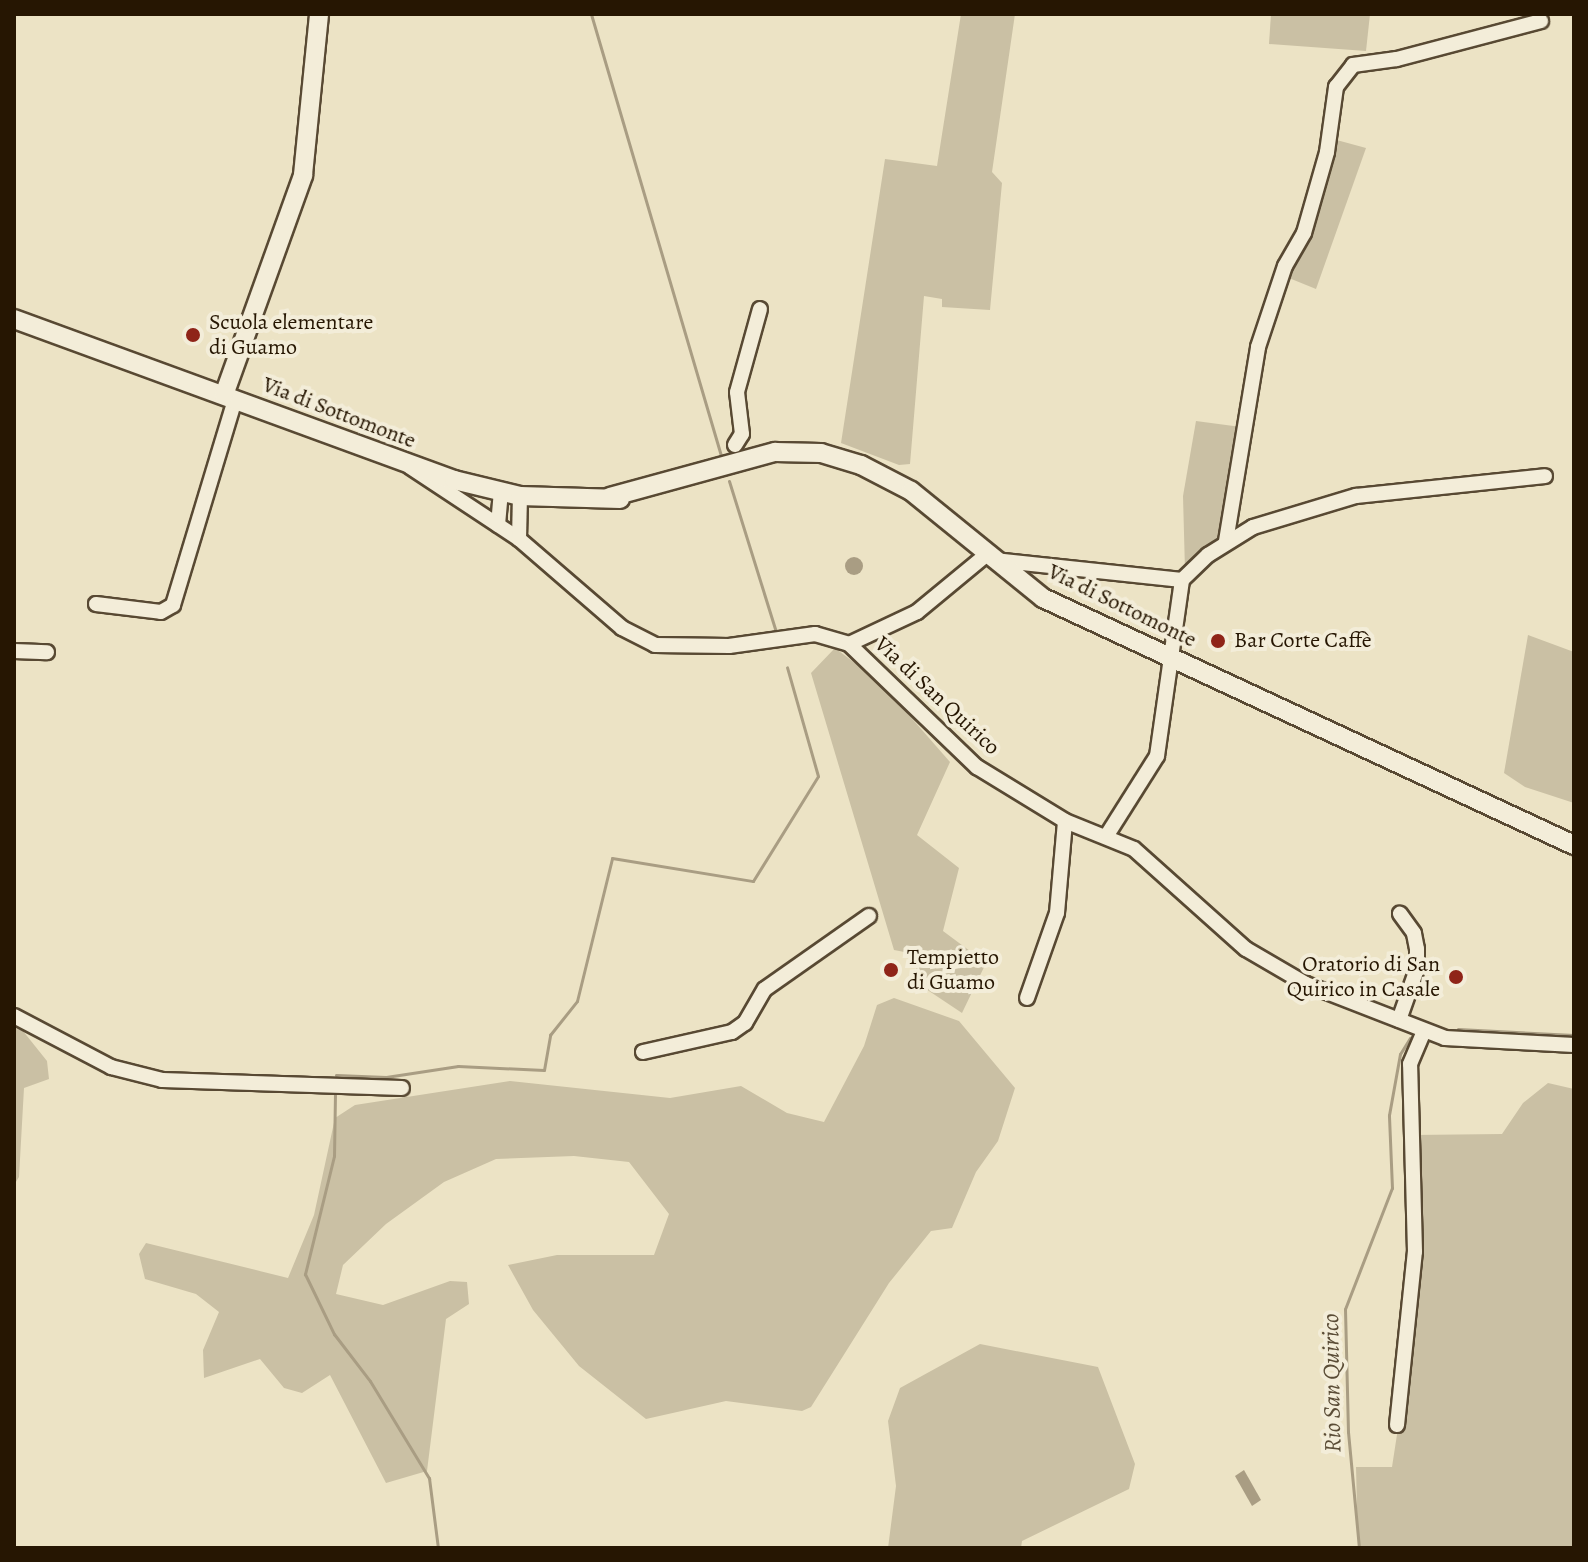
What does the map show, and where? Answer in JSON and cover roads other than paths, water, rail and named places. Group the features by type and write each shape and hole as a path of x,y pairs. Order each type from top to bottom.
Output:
{"main road":[{"path":"229,397 303,175 319,14"},
{"name":"Via di Sottomonte","path":"14,319 407,465 511,495 649,496 772,462 844,460"},
{"name":"Via di Sottomonte","path":"610,497 730,452 785,451 844,460 911,491 1043,598 1574,845"}],"street":[{"path":"1226,541 1258,347 1285,266 1304,233 1327,152 1336,87 1353,65 1397,59 1541,21"},
{"path":"730,452 742,434 737,392 760,309"},
{"path":"96,604 161,612 173,605 229,397"},
{"name":"Via di San Quirico","path":"407,465 519,539 622,628 655,645 729,646 815,634 849,644 977,767 1065,821 1107,835 1134,849 1246,949 1306,984 1445,1038 1574,1045"},
{"path":"1107,835 1157,756 1174,658 1182,580 1226,541 1253,527 1356,496 1545,476"},
{"path":"498,525 511,495"},
{"path":"511,495 519,539"},
{"path":"849,644 917,612 990,558 1182,580"},
{"path":"14,651 47,652"},
{"path":"1027,998 1057,913 1065,821"},
{"path":"1399,1020 1417,969 1414,933 1400,914"},
{"path":"643,1052 732,1032 745,1023 765,989 869,916"},
{"path":"14,1016 111,1067 162,1080 402,1088"},
{"path":"1397,1425 1415,1252 1410,1064 1424,1031"}],"waterway":[{"path":"591,14 721,455"},
{"path":"729,481 775,629"},
{"path":"336,1075 386,1077 458,1066 544,1070 550,1035 577,1001 612,858 753,881 818,776 787,667"},
{"name":"Rio San Quirico","path":"1458,1029 1574,1035"},
{"name":"Rio San Quirico","path":"1359,1548 1348,1432 1345,1309 1392,1188 1389,1115 1400,1054 1410,1038"},
{"path":"335,1093 334,1156 305,1274 334,1334 370,1381 429,1478 438,1548"}],"place":[{"name":"Scuola elementare di Guamo","path":"193,335"},
{"name":"Bar Corte Caffè","path":"1218,641"},
{"name":"Tempietto di Guamo","path":"891,970"},
{"name":"Oratorio di San Quirico in Casale","path":"1456,977"}]}
